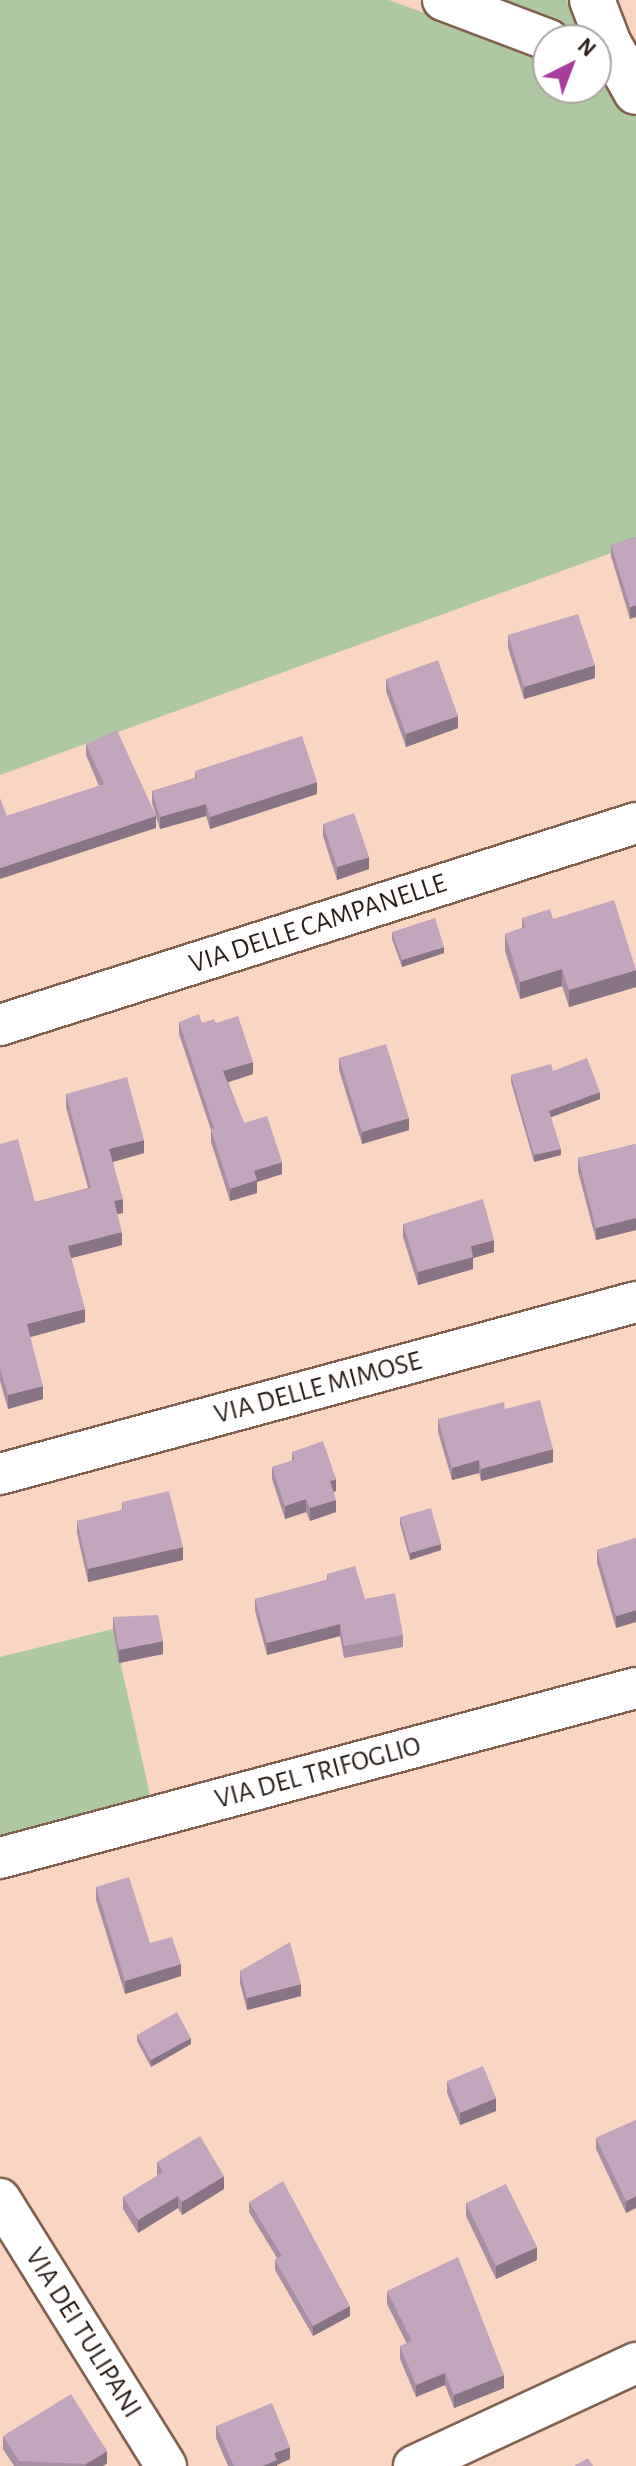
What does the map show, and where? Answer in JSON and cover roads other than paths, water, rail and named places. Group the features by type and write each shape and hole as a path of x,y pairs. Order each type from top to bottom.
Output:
{"street":[{"path":"443,0 532,34"},
{"path":"592,0 598,24"},
{"path":"612,59 636,92"},
{"name":"VIA DELLE CAMPANELLE","path":"0,1025 636,823"},
{"name":"VIA DELLE MIMOSE","path":"0,1474 636,1302"},
{"name":"VIA DEL TRIFOGLIO","path":"0,1858 636,1688"},
{"name":"VIA DEI TULIPANI","path":"0,2199 166,2466"},
{"path":"414,2466 636,2363"}]}
